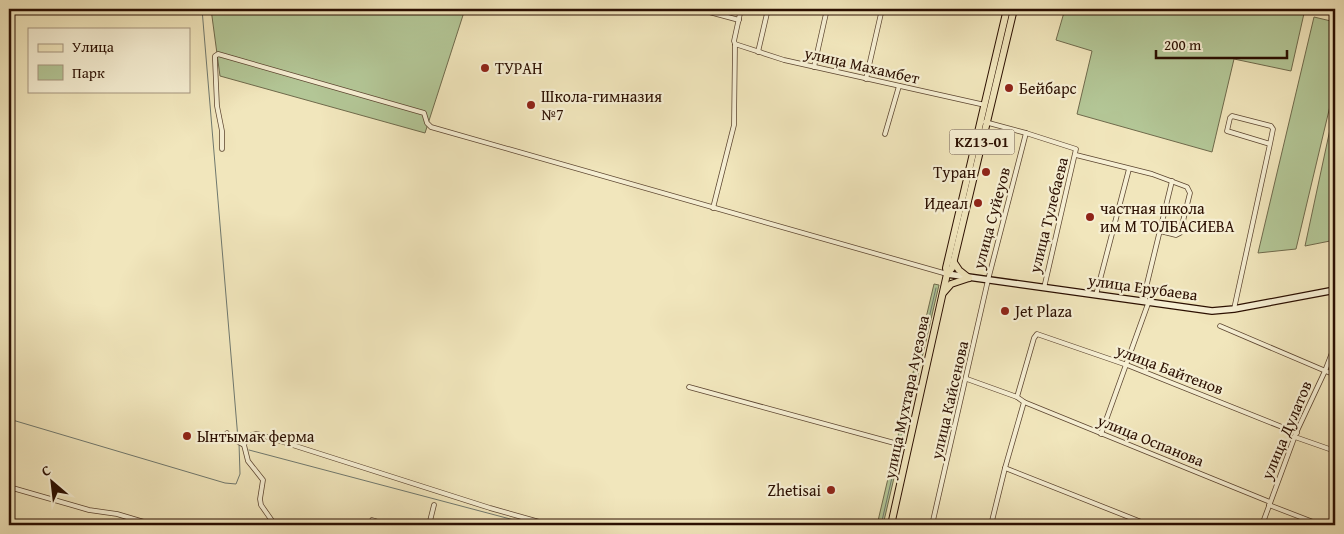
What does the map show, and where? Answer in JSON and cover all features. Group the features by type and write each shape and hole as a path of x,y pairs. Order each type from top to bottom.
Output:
{"main road":[{"name":"улица Мухтара Ауезова","path":"947,274 952,268 1007,9"},
{"name":"улица Мухтара Ауезова","path":"987,106 1014,9"},
{"name":"улица Мухтара Ауезова","path":"891,525 943,293 947,274 946,268 984,122"},
{"path":"953,261 959,270 969,278"},
{"path":"943,293 952,284 969,278"}],"street":[{"path":"698,9 739,20"},
{"path":"713,208 734,126 734,41 742,9"},
{"path":"758,52 768,9"},
{"path":"814,67 828,9"},
{"path":"866,79 882,9"},
{"name":"улица Махамбет","path":"735,44 784,60 987,106"},
{"path":"222,149 222,131 217,106 214,60 218,54 423,112 428,126 431,127 947,274"},
{"path":"885,134 899,86"},
{"path":"1234,309 1270,144 1273,129 1271,126 1232,116 1230,118 1227,131 1270,144"},
{"path":"984,122 1026,133"},
{"name":"улица Тулебаева","path":"1026,133 1075,148 1076,155 1044,288"},
{"name":"улица Суйеуов","path":"988,280 1026,133"},
{"path":"1076,155 1152,174 1186,186 1190,191 1178,235 1160,231"},
{"path":"1096,295 1129,169"},
{"path":"1102,434 1127,365 1146,301 1172,181"},
{"name":"улица Ерубаева","path":"947,274 1212,311 1234,309 1335,290"},
{"name":"улица Кайсенова","path":"932,525 967,379 988,280"},
{"path":"1220,326 1335,375"},
{"name":"улица Байтенов","path":"1017,397 1034,338 1037,334 1127,365 1335,451"},
{"name":"улица Дулатов","path":"1262,525 1296,434 1335,345"},
{"name":"улица Оспанова","path":"967,379 1017,397 1024,402 1321,525"},
{"path":"689,387 910,447"},
{"path":"991,525 1024,402"},
{"path":"228,433 228,436 240,443 248,461 263,480 261,505 275,525"},
{"path":"240,443 252,434 258,434 550,525"},
{"path":"1005,468 1149,525"},
{"path":"9,487 89,510 117,514 141,523 154,525"},
{"path":"430,525 434,505"},
{"path":"372,520 388,525"}],"green space":[{"path":"211,9 465,9 425,133 220,76"},
{"path":"1065,9 1305,9 1291,71 1234,59 1212,152 1077,114 1092,51 1056,40"},
{"path":"1314,17 1335,22 1335,85 1296,249 1258,253"},
{"path":"1335,106 1335,240 1305,246"},
{"path":"934,284 939,285 883,525 877,525"}],"waterway":[{"path":"202,9 238,439"},
{"path":"881,525 936,288"},
{"path":"9,419 225,483 236,484 240,474 239,443"},
{"path":"249,450 533,525"}],"place":[{"name":"ТУРАН","path":"485,68"},
{"name":"Бейбарс","path":"1009,88"},
{"name":"Школа-гимназия №7","path":"531,105"},
{"name":"Туран","path":"986,172"},
{"name":"Идеал","path":"978,203"},
{"name":"частная школа им М ТОЛБАСИЕВА","path":"1090,217"},
{"name":"Jet Plaza","path":"1005,311"},
{"name":"Ынтымак ферма","path":"187,436"},
{"name":"Zhetisai","path":"831,490"}]}
